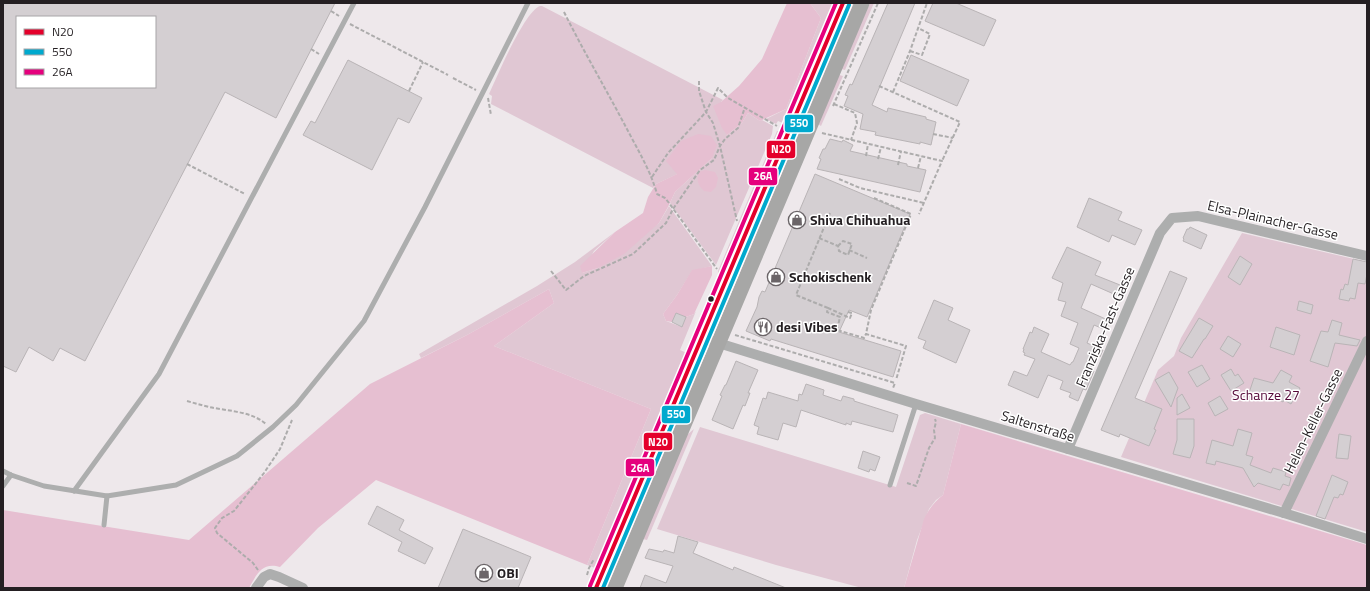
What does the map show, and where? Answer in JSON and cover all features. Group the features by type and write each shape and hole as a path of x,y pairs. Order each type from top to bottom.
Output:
{"main road":[{"path":"596,588 843,3"},
{"path":"615,588 862,3"}],"street":[{"name":"Elsa-Plainacher-Gasse","path":"1172,218 1198,216 1367,256"},
{"name":"Franziska-Fast-Gasse","path":"1068,449 1160,233 1172,218"},
{"name":"Saltenstraße","path":"702,338 916,404 1367,539"},
{"name":"Helen-Keller-Gasse","path":"1284,513 1367,341"},
{"path":"256,588 269,576 303,588"}],"lane":[{"path":"74,491 159,374 354,3"},
{"path":"3,471 44,486 107,496 176,485 237,456 271,429 296,405 364,321 426,208 528,3"},
{"path":"890,485 916,404"},
{"path":"3,486 11,475"},
{"path":"104,525 107,496"}],"path":[{"path":"893,92 910,51 927,3"},
{"path":"331,11 352,25 448,75"},
{"path":"564,12 652,177 657,194 665,198 717,269"},
{"path":"910,51 922,55 930,34 918,28"},
{"path":"409,91 424,62"},
{"path":"699,80 699,92 706,112 713,123 720,146 737,221"},
{"path":"879,86 960,122 919,214"},
{"path":"652,177 668,153 706,112 718,88 728,98 745,108 777,126 790,129"},
{"path":"834,104 855,113 857,123 851,140"},
{"path":"551,271 566,290 584,276 633,254 666,223 673,209 700,170 714,160 725,139 738,128 745,108"},
{"path":"822,133 942,161"},
{"path":"933,134 953,138"},
{"path":"866,156 868,144"},
{"path":"878,159 880,146"},
{"path":"898,165 901,151"},
{"path":"918,168 921,156"},
{"path":"187,164 252,197"},
{"path":"839,179 860,188 924,203"},
{"path":"828,308 827,312 840,318 837,330 864,338 871,310 911,214 874,198"},
{"path":"830,213 796,295 850,318 852,313 848,312"},
{"path":"819,238 838,246 839,251 848,255 852,244 843,241 838,246"},
{"path":"849,250 867,258"},
{"path":"731,333 895,383"},
{"path":"866,334 906,346 896,380"},
{"path":"187,401 208,407 235,411 261,420 271,429"},
{"path":"269,576 217,533 215,528 222,518 234,511 264,473 283,443 293,418 296,405"},
{"path":"907,483 916,486 929,448 936,438 934,430 936,420 932,417"}],"green space":[{"path":"810,3 835,3 785,124 778,121 776,124 766,119 786,109 821,18"},
{"path":"850,3 857,3 741,274 739,273 744,256"},
{"path":"870,3 874,3 845,70 841,69"},
{"path":"540,6 723,100 721,102 727,135 742,123 748,113 760,121 762,120 773,126 772,134 716,265 670,203 675,192 712,158 656,184 653,188 491,104 492,96 489,94 504,60 526,20"},
{"path":"839,75 843,76 821,126 818,124"},
{"path":"777,131 781,132 721,275 718,271"},
{"path":"669,206 712,266 692,271 663,314 666,321 682,327 686,317 694,314 696,311 680,350 689,354 598,569 587,565 651,409 494,346 554,303 549,289 467,335 421,358 419,354 537,286 575,262 615,232 594,251 582,273 598,268 659,223"},
{"name":"Schanze 27","path":"1242,233 1367,262 1367,532 1121,457 1158,370 1174,356 1181,338"},
{"path":"700,357 706,360 610,588 603,588"},
{"path":"925,413 961,424 943,495 936,500 929,509 917,540 904,588 862,588 776,565 657,529 700,427 896,487 920,415"},
{"path":"694,429 647,540 643,539 687,435"}],"shaded area":[{"path":"787,3 810,3 821,18 786,109 760,121 748,113 742,123 727,135 722,128 713,106 721,102 739,86 762,59"},
{"path":"698,134 711,136 717,145 712,158 675,192 659,223 624,254 598,268 582,273 580,266 615,232 643,213 648,197 656,184 677,174 666,161 681,141"},
{"path":"705,170 715,172 718,178 716,187 711,192 704,191 698,182 699,172"},
{"path":"712,266 712,275 694,314 686,317 676,313 672,322 666,321 663,314 677,295 692,270"},
{"path":"549,289 554,303 494,346 651,409 587,565 376,480 318,528 280,567 269,566 261,570 249,588 3,588 3,510 189,540 370,384 467,335"},
{"path":"961,424 1367,545 1367,588 904,588 924,519 932,506 943,495"}],"building":[{"path":"3,3 335,3 276,118 225,92 85,361 60,348 53,361 29,347 16,372 3,366"},
{"path":"888,3 915,3 872,105 887,112 888,108 926,117 926,119 936,122 931,145 875,135 876,132 860,129 863,114 844,106 848,96 845,95 850,84 852,85"},
{"path":"933,3 956,3 996,20 984,46 925,21"},
{"path":"911,55 969,80 957,106 900,81"},
{"path":"348,60 422,98 409,123 398,118 372,170 303,135 311,121 315,123"},
{"path":"830,139 842,142 843,140 853,145 850,151 907,164 907,166 926,170 920,192 817,169 821,159 819,158"},
{"path":"815,174 910,214 867,317 849,310 839,332 901,351 893,377 771,339 770,341 746,331 757,307 759,297 762,291 765,292"},
{"path":"1089,198 1122,212 1118,220 1142,230 1135,245 1112,235 1109,242 1077,227"},
{"path":"1190,227 1207,235 1201,249 1183,241 1187,229"},
{"path":"1067,247 1101,262 1095,275 1120,285 1116,295 1091,284 1081,308 1110,321 1106,330 1094,325 1087,343 1103,350 1100,357 1097,355 1090,370 1094,371 1086,390 1083,389 1078,401 1069,397 1071,393 1060,389 1063,381 1048,375 1038,398 1008,385 1014,371 1027,376 1035,359 1024,355 1025,353 1023,352 1030,332 1032,333 1034,327 1049,334 1041,352 1070,365 1073,362 1079,348 1070,344 1078,323 1061,316 1066,302 1058,300 1063,283 1052,278"},
{"path":"1240,256 1252,264 1240,285 1228,277"},
{"path":"1353,259 1367,262 1365,284 1358,283 1355,299 1350,298 1349,301 1339,299 1341,289 1343,290 1345,284 1348,285"},
{"path":"1170,271 1187,278 1135,398 1162,409 1154,429 1156,430 1149,446 1120,434 1119,437 1101,430"},
{"path":"934,300 953,308 948,320 970,330 956,363 923,348 926,341 918,338"},
{"path":"1299,301 1313,305 1311,314 1297,310"},
{"path":"676,313 686,317 682,327 672,322"},
{"path":"1199,318 1213,326 1192,358 1179,351"},
{"path":"1332,320 1342,323 1339,335 1360,340 1357,346 1335,343 1328,367 1310,361 1321,331 1328,332"},
{"path":"1276,327 1300,335 1294,355 1270,347"},
{"path":"1228,336 1241,344 1233,357 1220,349"},
{"path":"736,361 758,370 748,393 750,393 745,406 743,405 733,429 712,420 722,396 720,395"},
{"path":"1202,365 1210,379 1197,387 1188,372"},
{"path":"1231,369 1235,376 1238,374 1244,383 1231,391 1221,375"},
{"path":"1281,370 1292,376 1289,382 1300,388 1291,404 1284,400 1283,402 1263,391 1261,400 1248,396 1254,378 1273,383"},
{"path":"1169,372 1178,388 1171,407 1155,380"},
{"path":"806,384 824,390 823,395 841,401 843,396 898,415 893,432 852,421 851,425 846,423 846,425 801,410 796,427 783,423 778,440 757,434 759,427 754,425 763,398 766,399 768,392 798,401 799,394 802,395"},
{"path":"1182,394 1190,408 1177,415 1177,398"},
{"path":"1220,396 1228,409 1215,416 1208,403"},
{"path":"1177,419 1194,419 1194,446 1190,458 1173,454 1177,440"},
{"path":"1238,429 1252,433 1246,455 1253,457 1250,465 1271,473 1273,468 1286,472 1285,476 1291,478 1289,486 1283,484 1280,490 1258,483 1254,487 1243,468 1216,461 1215,465 1206,463 1212,440 1233,446"},
{"path":"1339,434 1351,436 1348,459 1336,458"},
{"path":"863,451 880,457 875,471 870,469 869,472 858,468"},
{"path":"1332,475 1348,482 1343,495 1340,494 1338,498 1334,497 1325,519 1316,516"},
{"path":"377,506 404,520 399,530 433,548 425,564 398,551 402,542 368,524"},
{"name":"OBI","path":"463,529 531,557 518,588 438,588"},
{"path":"678,536 698,542 693,553 733,570 734,567 786,588 640,588 645,575 666,583 673,566 645,558 649,549 663,552 664,550 674,553"}],"transit line":[{"name":"26A","path":"590,586 836,3"},
{"name":"N20","path":"596,588 843,3"},
{"name":"550","path":"603,588 849,5"}],"place":[{"name":"Shiva Chihuahua","path":"797,220"},
{"name":"Schokischenk","path":"776,277"},
{"name":"desi Vibes","path":"763,327"},
{"name":"OBI","path":"484,573"}]}
